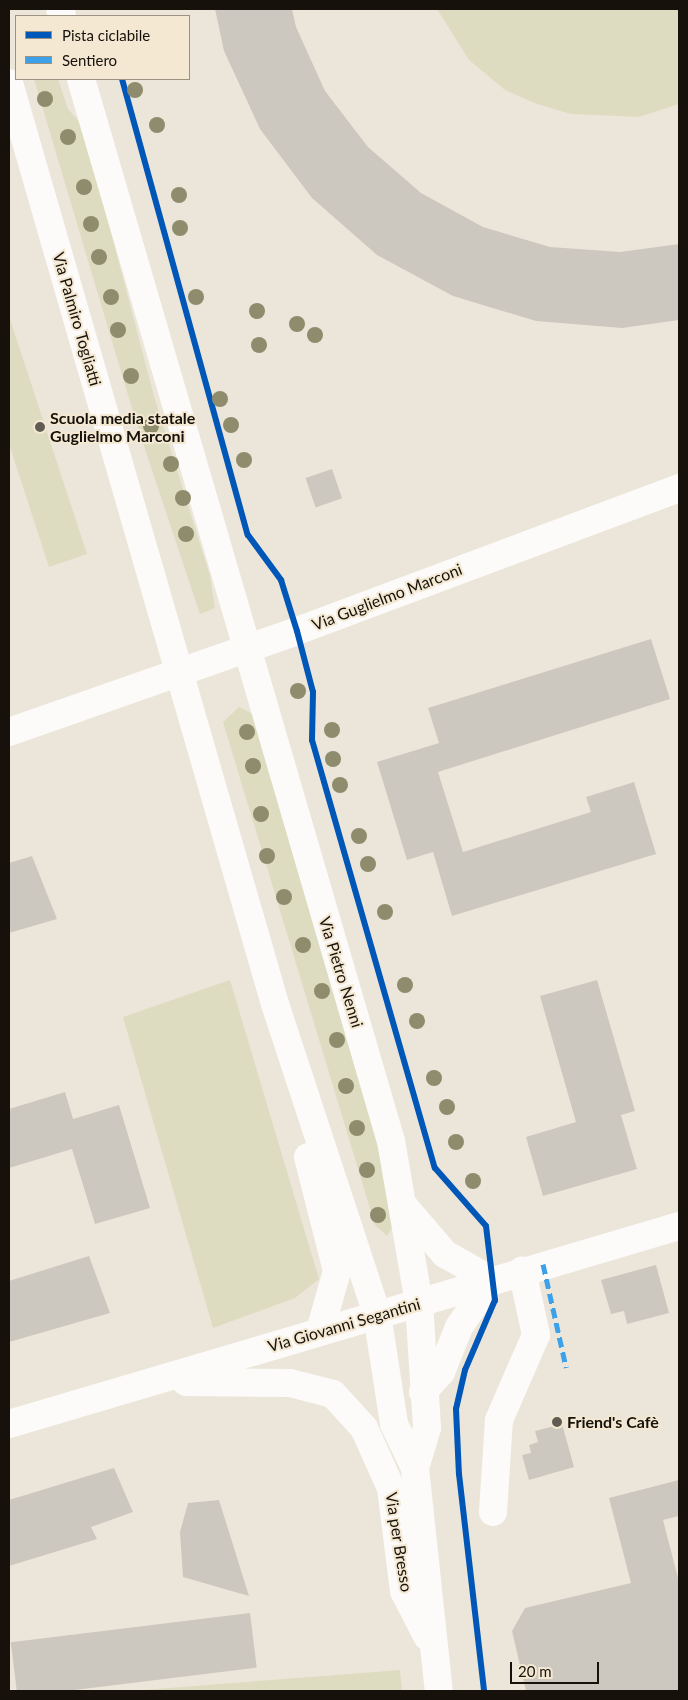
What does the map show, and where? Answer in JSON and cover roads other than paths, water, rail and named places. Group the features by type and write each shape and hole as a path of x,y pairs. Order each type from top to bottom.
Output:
{"street":[{"path":"80,80 246,646"},
{"name":"Via Palmiro Togliatti","path":"9,83 179,670"},
{"name":"Via Guglielmo Marconi","path":"9,732 246,646 297,631 679,488"},
{"name":"Via Pietro Nenni","path":"246,646 391,1141 419,1303"},
{"path":"179,670 275,1004 377,1314"},
{"path":"306,1097 300,1127 337,1271 320,1331"},
{"path":"402,1203 445,1254 491,1280 459,1327 441,1372 423,1392"},
{"name":"Via Giovanni Segantini","path":"9,1424 419,1303 522,1270 679,1226"},
{"path":"493,1512 499,1420 536,1335 522,1270"},
{"name":"Via per Bresso","path":"415,1468 427,1428 423,1392 419,1303"},
{"name":"Via per Bresso","path":"377,1314 394,1424 415,1468 439,1691"},
{"name":"Via per Bresso","path":"145,1384 251,1380 290,1383 333,1394 364,1428 391,1488 404,1591 434,1652"}],"place":[{"name":"Scuola media statale Guglielmo Marconi","path":"40,427"},
{"name":"Friend's Cafè","path":"557,1422"}]}
